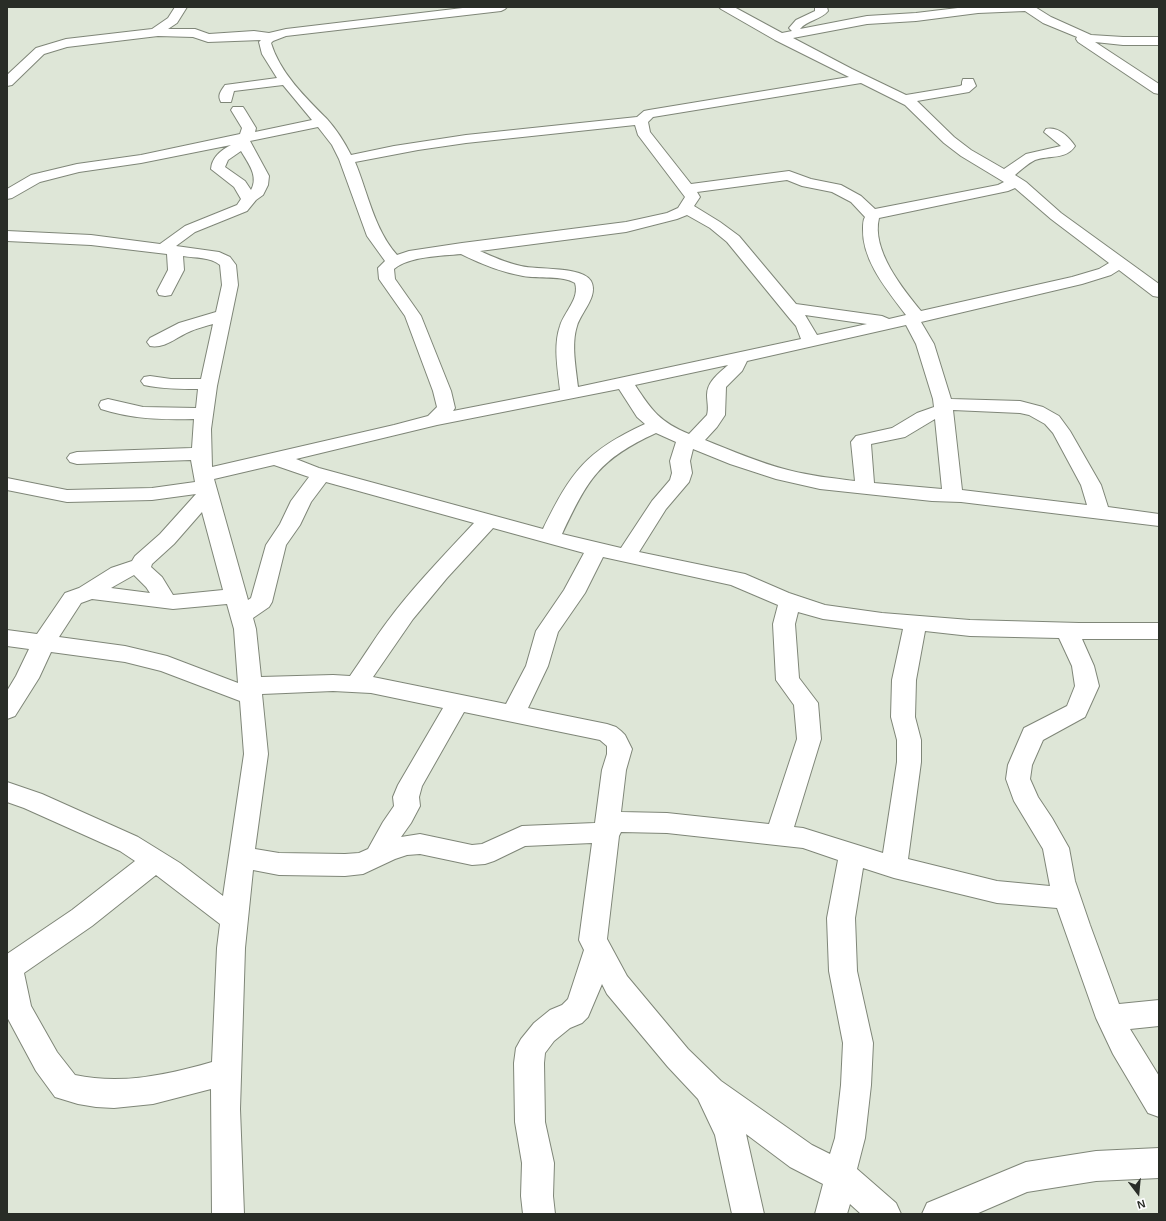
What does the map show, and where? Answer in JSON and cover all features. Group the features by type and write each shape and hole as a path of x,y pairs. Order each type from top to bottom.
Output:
{"street":[{"path":"360,19 501,7"},
{"path":"725,7 779,36 906,99 955,144 1031,193 1056,216 1120,263 1151,282 1159,292"},
{"path":"797,33 796,26 822,11 821,7"},
{"path":"779,36 867,20 916,17 971,8 1027,7 1055,23 1089,38 1157,41"},
{"path":"154,32 173,20 178,11 186,23 189,33"},
{"path":"7,82 40,52 54,46 88,40 154,32 195,33 208,38 254,35 268,37 374,16 372,11"},
{"path":"1055,23 1085,29 1114,40"},
{"path":"1077,34 1088,43 1159,90"},
{"path":"268,37 265,42 268,52 286,81 311,115 340,146 358,186 371,226 384,252 394,261"},
{"path":"346,160 410,147 468,138 641,121 649,114 680,108 864,79"},
{"path":"226,99 226,93 230,88 286,81"},
{"path":"906,99 964,89 969,86 968,82"},
{"path":"169,249 177,237 190,229 242,208 258,192 261,185 262,176 238,110"},
{"path":"7,195 36,178 54,175 77,168 126,162 311,115"},
{"path":"435,420 446,408 442,391 413,316 387,279 386,268 394,261 409,256 626,227 672,216 683,211 693,197 643,132 641,121"},
{"path":"247,132 222,157 218,164 218,169 240,184 249,200"},
{"path":"953,495 942,407 925,344 907,320 897,293 879,260 871,236 871,219 879,213 950,200 1003,188 1021,162 1032,157 1051,154 1066,149 1068,146 1064,140 1051,132"},
{"path":"688,189 789,175 801,181 836,188 856,199 873,216"},
{"path":"686,208 715,225 734,239 804,326 811,342"},
{"path":"7,236 91,240 169,249 213,255 224,260 228,265 230,285 208,384 202,429 205,477 246,629 256,754 241,857 231,948 226,1109 228,1214"},
{"path":"462,248 513,271 537,274 573,275 583,281 585,291 567,327 566,346 569,394"},
{"path":"165,291 176,270 169,249"},
{"path":"7,484 67,496 152,494 205,477 277,458 435,420 569,394 739,358 1076,281 1099,274 1120,263"},
{"path":"1099,274 1135,278 1151,282"},
{"path":"790,308 907,320"},
{"path":"156,342 185,327 224,315"},
{"path":"627,555 637,537 669,491 679,482 682,473 681,456 689,440 705,429 713,419 717,411 715,394 719,382 735,369 739,358"},
{"path":"150,381 171,384 208,384"},
{"path":"624,382 644,413 657,425 670,433 737,460 783,475 864,488 932,495 953,495 1159,520"},
{"path":"108,405 130,412 149,414 204,413"},
{"path":"864,488 865,476 861,442 863,440 898,433 942,407 1020,407 1036,411 1052,420 1061,431 1091,485 1099,513"},
{"path":"550,537 586,472 601,457 634,436 657,425"},
{"path":"78,458 205,477"},
{"path":"277,458 321,475 550,537 597,549 737,579 790,601 823,612 970,628 1067,631 1159,631"},
{"path":"87,593 91,592 147,600 204,600 239,606 261,602 276,545 290,525 301,501 321,475"},
{"path":"166,601 154,582 144,574 141,565 142,561 167,539 190,512 205,477"},
{"path":"357,684 394,628 449,561 488,520"},
{"path":"513,714 537,666 547,631 574,593 597,549"},
{"path":"7,710 13,690 27,678 44,642 73,598 87,593 119,573 141,565"},
{"path":"779,835 809,739 806,704 788,680 784,624 790,601"},
{"path":"894,867 909,762 909,740 903,717 904,680 915,623"},
{"path":"1067,631 1083,666 1087,686 1077,711 1033,734 1020,765 1018,779 1027,801 1056,848 1062,881 1067,898 1110,1018 1123,1045 1159,1103"},
{"path":"7,638 126,654 167,664 252,692 333,683 378,686 606,733 615,738 620,746 619,756 614,770 593,940 617,985 678,1058 708,1089 801,1156 848,1181 885,1214"},
{"path":"377,856 392,829 402,816 406,806 406,796 410,785 458,702"},
{"path":"7,792 32,801 129,844 171,871 234,919"},
{"path":"241,857 279,864 345,865 362,862 407,845 420,844 472,855 485,854 522,836 608,827 667,823 803,838 894,867 997,892 1067,898"},
{"path":"831,1214 850,1138 856,1085 858,1043 843,971 840,918 852,854"},
{"path":"155,861 82,918 20,960 8,970 15,1002 28,1030 51,1067 66,1087 94,1094 132,1093 200,1079 227,1071"},
{"path":"539,1214 538,1163 530,1114 529,1063 531,1048 544,1032 560,1019 572,1014 578,1008 584,995 598,950"},
{"path":"1110,1018 1159,1014"},
{"path":"708,1089 730,1134 748,1214"},
{"path":"938,1214 1026,1177 1096,1166 1155,1168"}]}
